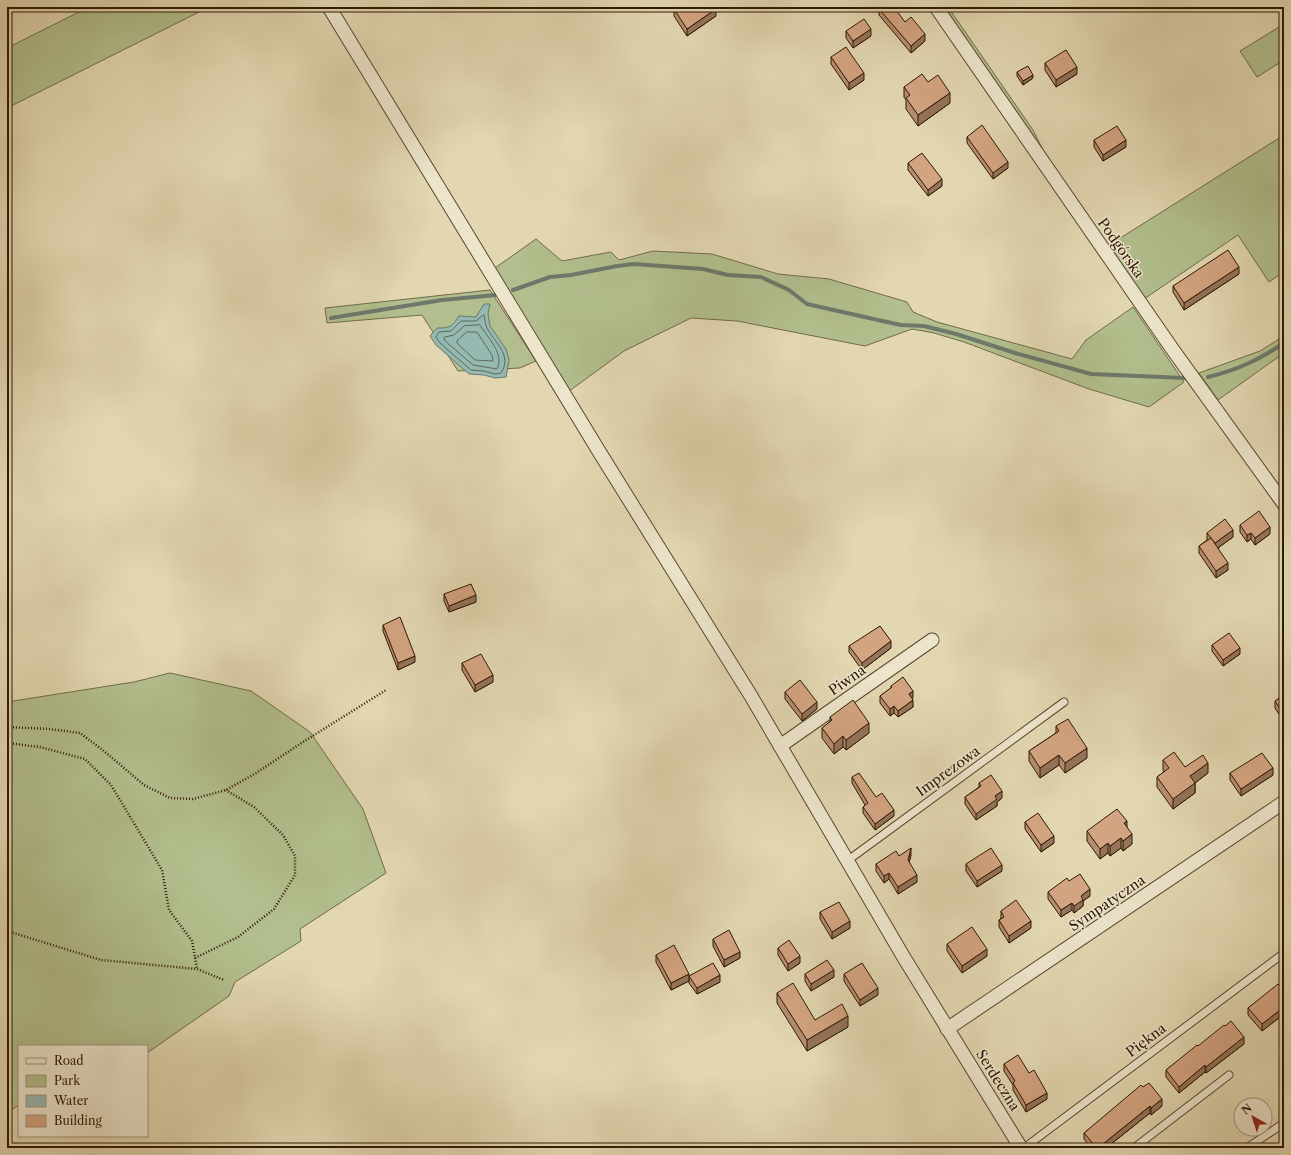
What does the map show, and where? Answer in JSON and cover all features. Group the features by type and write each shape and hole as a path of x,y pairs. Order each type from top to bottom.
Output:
{"street":[{"name":"Serdeczna","path":"329,7 596,447 751,696 947,1030 1022,1148"},
{"name":"Podgórska","path":"936,7 1180,360 1284,504"},
{"name":"Piwna","path":"780,746 932,640"},
{"name":"Sympatyczna","path":"947,1030 1284,802"}],"lane":[{"name":"Imprezowa","path":"847,861 1064,702"},
{"name":"Piękna","path":"1022,1148 1284,953"},
{"path":"1134,1148 1229,1076"},
{"path":"1248,1148 1284,1123"}],"path":[{"path":"7,727 50,729 80,733 144,785 170,798 193,799 226,790 256,773 386,690"},
{"path":"7,743 40,747 85,759 111,785 162,870 169,910 192,941 197,969"},
{"path":"195,958 238,937 274,909 295,875 295,856 282,835 254,807 226,790"},
{"path":"7,930 101,960 197,969 224,980"}],"green space":[{"path":"89,7 209,7 7,108 7,48"},
{"path":"942,7 948,7 1033,130 1052,168"},
{"path":"1284,24 1284,60 1257,77 1240,51"},
{"path":"1284,135 1284,272 1269,282 1238,235 1144,299 1106,247"},
{"path":"536,239 562,261 611,252 619,260 653,251 712,254 778,274 829,279 907,302 913,312 937,322 1072,359 1086,340 1133,307 1184,382 1149,407 1089,389 964,342 934,333 912,329 865,346 737,321 691,318 624,351 568,392 495,268"},
{"path":"490,290 536,361 520,368 458,371 422,315 327,323 325,308"},
{"path":"1284,336 1284,353 1218,400 1199,373 1260,351"},
{"path":"170,673 251,691 310,732 363,809 386,873 300,929 301,941 235,982 229,996 148,1052 148,1045 18,1045 18,1106 7,1113 7,702 134,682"}],"water":[{"path":"484,304 490,304 488,314 490,326 506,349 509,360 506,377 495,378 484,375 469,374 436,345 430,336 437,328 445,328 450,326 459,316 476,317"}],"building":[{"path":"678,7 714,7 716,9 687,29 674,9"},
{"path":"881,7 894,7 905,22 911,17 925,34 911,46 879,9"},
{"path":"864,19 871,29 853,41 846,31"},
{"path":"846,47 864,73 849,83 831,57"},
{"path":"1066,50 1077,67 1056,80 1045,63"},
{"path":"1028,66 1033,75 1023,81 1017,72"},
{"path":"922,74 928,82 938,75 950,93 918,115 906,98 910,95 904,87"},
{"path":"982,125 1008,162 993,173 967,137"},
{"path":"1117,126 1126,140 1103,155 1094,140"},
{"path":"922,153 942,179 928,190 908,163"},
{"path":"1228,250 1239,267 1184,303 1173,286"},
{"path":"1259,511 1270,527 1255,538 1251,533 1247,535 1240,525"},
{"path":"1225,519 1233,530 1215,543 1207,533"},
{"path":"1211,538 1228,563 1216,571 1199,546"},
{"path":"471,584 476,595 449,606 444,594"},
{"path":"400,617 415,656 398,663 383,625"},
{"path":"880,626 891,641 862,663 849,646"},
{"path":"1229,633 1240,648 1223,660 1212,645"},
{"path":"481,654 493,675 475,685 462,663"},
{"path":"903,677 913,691 909,694 913,700 898,711 894,706 890,709 880,696"},
{"path":"800,680 817,702 802,714 785,692"},
{"path":"1284,695 1284,715 1275,701"},
{"path":"853,700 869,723 846,740 843,736 834,744 822,728 832,720 830,717"},
{"path":"1068,719 1087,748 1065,763 1059,755 1040,768 1029,751 1059,731 1056,726"},
{"path":"1174,752 1185,767 1203,755 1208,763 1190,776 1195,783 1173,799 1157,777 1169,768 1163,760"},
{"path":"1262,753 1273,768 1241,789 1230,773"},
{"path":"859,773 876,797 882,793 894,810 875,824 863,807 868,803 852,777"},
{"path":"991,775 1002,791 995,796 997,799 976,814 965,797 981,786 979,783"},
{"path":"1117,809 1127,821 1124,823 1132,834 1123,841 1121,838 1110,846 1108,843 1100,849 1087,831"},
{"path":"1038,813 1054,836 1041,845 1025,822"},
{"path":"911,848 908,860 917,875 898,887 889,873 884,876 876,864 896,851 899,856"},
{"path":"991,848 1002,865 977,881 966,864"},
{"path":"1080,874 1090,889 1081,896 1083,900 1074,906 1072,903 1061,910 1048,892 1067,878 1069,881"},
{"path":"1016,900 1031,921 1009,936 999,920 1004,917 1001,911"},
{"path":"839,902 850,921 832,932 820,912"},
{"path":"972,927 987,949 962,966 947,944"},
{"path":"729,930 740,952 724,960 713,939"},
{"path":"789,940 800,956 788,964 778,948"},
{"path":"674,945 689,974 671,983 656,955"},
{"path":"827,960 834,970 811,984 805,974"},
{"path":"713,963 720,975 697,988 689,976"},
{"path":"862,963 878,988 860,1000 844,974"},
{"path":"1284,981 1284,1007 1262,1024 1248,1008 1278,984 1279,985"},
{"path":"793,983 815,1020 842,1004 848,1016 807,1040 777,993"},
{"path":"1231,1021 1244,1037 1206,1067 1205,1065 1179,1087 1166,1070 1197,1045 1198,1046"},
{"path":"1018,1055 1029,1073 1034,1070 1047,1093 1026,1105 1013,1083 1015,1081 1004,1064"},
{"path":"1149,1083 1162,1099 1151,1108 1150,1106 1097,1148 1084,1133 1141,1085 1143,1087"},
{"path":"1066,1144 1069,1148 1061,1148"}],"waterway":[{"path":"513,290 550,277 571,275 634,264 703,269 728,275 761,277 789,290 807,304 901,325 924,326 1091,374 1185,378"},
{"path":"331,318 442,300 496,295"},
{"path":"1208,377 1248,364 1284,343"}]}
